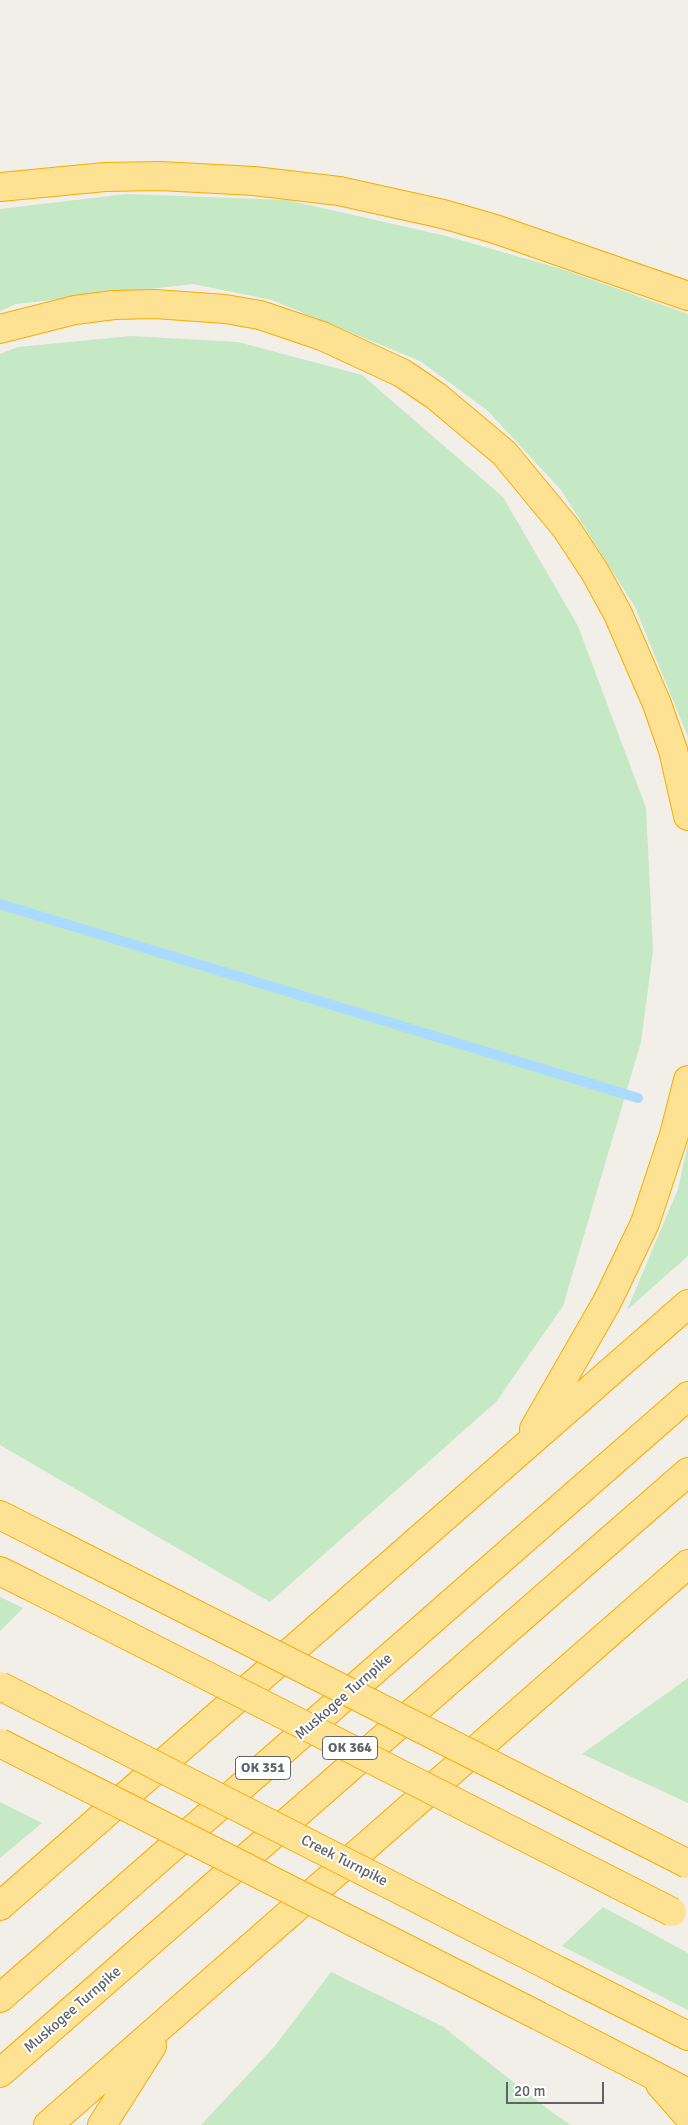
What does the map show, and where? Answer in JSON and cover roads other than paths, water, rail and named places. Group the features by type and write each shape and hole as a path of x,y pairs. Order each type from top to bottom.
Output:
{"highway":[{"path":"0,187 105,178 160,176 254,180 339,191 443,214 495,229 688,296"},
{"path":"0,329 75,310 114,305 155,304 225,309 260,315 322,336 402,373 436,396 504,453 566,528 595,572 626,630 657,704 673,750 688,816"},
{"path":"523,1448 628,1262 661,1179 688,1080"},
{"path":"0,1906 688,1304"},
{"name":"Muskogee Turnpike","path":"0,1998 688,1396"},
{"name":"Muskogee Turnpike","path":"0,2073 688,1472"},
{"path":"0,1515 688,1864"},
{"path":"48,2125 688,1564"},
{"name":"OK 364","path":"0,1571 680,1916"},
{"name":"Creek Turnpike","path":"0,1686 688,2036"},
{"path":"0,1743 688,2093"},
{"path":"102,2125 168,2021"},
{"path":"650,2074 688,2116"}],"waterway":[{"path":"0,904 638,1098"}]}
